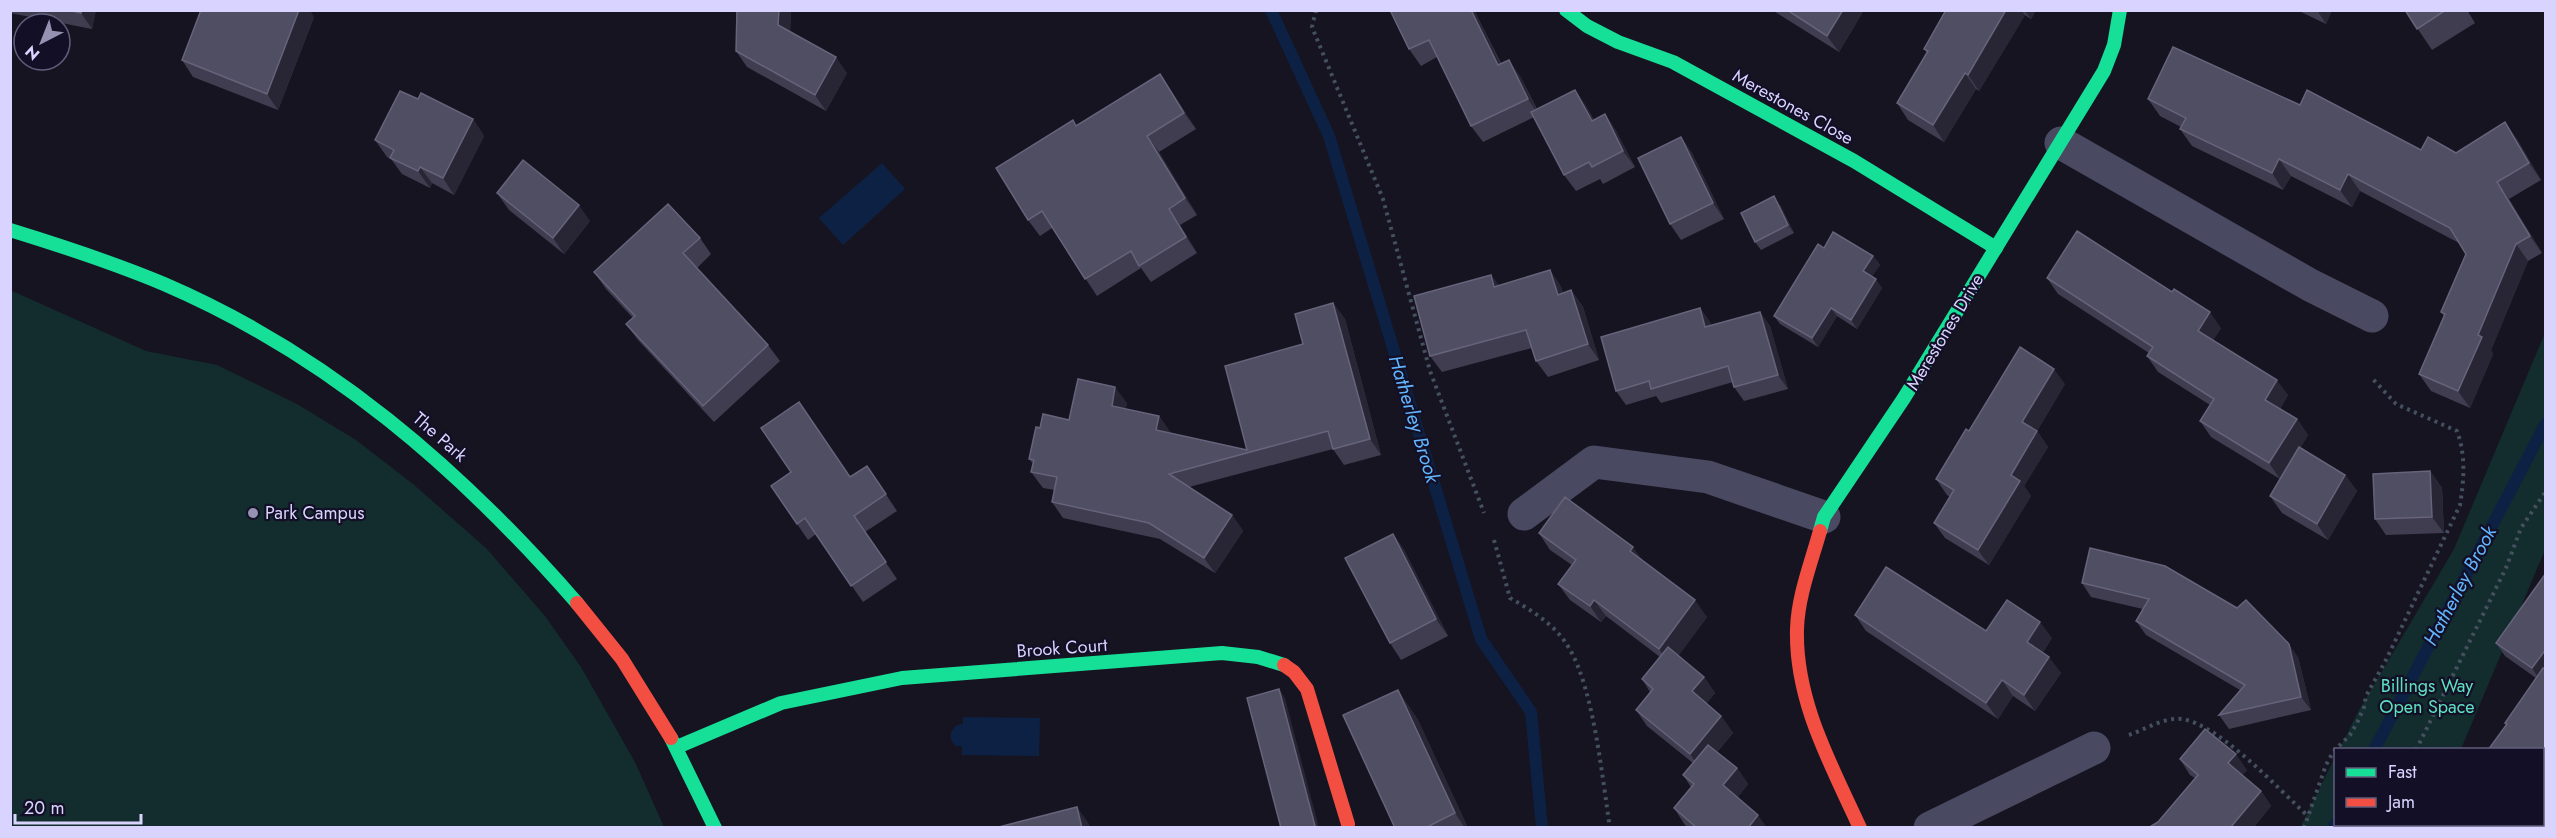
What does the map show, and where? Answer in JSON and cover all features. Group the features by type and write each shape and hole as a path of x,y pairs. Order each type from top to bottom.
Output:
{"street":[{"name":"Merestones Close","path":"1566,10 1587,26 1618,42 1673,62 1854,161 1996,248"},
{"name":"Merestones Drive","path":"1860,828 1811,720 1798,659 1797,628 1801,598 1824,517 1904,398 2104,71 2114,45 2120,10"},
{"path":"2061,143 2310,285 2372,316"},
{"name":"The Park","path":"10,230 118,264 186,293 251,326 296,352 378,409 440,459 514,531 605,637 654,707 677,747 715,828"},
{"path":"1524,514 1594,462 1708,477 1824,517"},
{"name":"Brook Court","path":"677,747 780,703 902,678 1222,653 1260,657 1293,671 1307,689 1348,824"},
{"path":"1930,828 2094,748"}],"path":[{"path":"1316,10 1312,27 1383,200 1430,371 1485,516"},
{"path":"2337,748 2350,735 2364,707 2366,696 2386,660 2460,505 2463,484 2464,463 2457,431 2396,404 2371,377"},
{"path":"2417,748 2506,568 2521,528 2546,491"},
{"path":"1494,538 1509,598 1532,611 1558,633 1569,648 1584,682 1610,828"},
{"path":"2094,748 2174,718 2195,723 2218,733 2309,817"},
{"path":"2304,828 2326,765 2334,751"}],"green space":[{"name":"Park Campus","path":"10,290 146,351 217,365 297,404 356,440 413,484 486,548 545,616 581,667 636,764 664,827 11,827"},
{"name":"Billings Way Open Space","path":"2545,333 2545,550 2461,748 2340,748 2358,712 2454,549"},
{"path":"2334,759 2334,826 2416,826 2415,828 2300,828"}],"water":[{"path":"882,163 905,189 843,245 819,218"},
{"path":"963,717 1040,718 1039,756 962,755 962,746 956,746 951,736 952,730 957,725 963,724"}],"building":[{"path":"201,10 299,10 267,94 182,60"},
{"path":"737,10 779,10 778,25 836,57 815,95 736,51"},
{"path":"1390,10 1471,10 1498,65 1509,60 1528,99 1471,126 1429,40 1409,49"},
{"path":"1787,10 1843,10 1827,36"},
{"path":"1946,10 2006,10 1968,75 1965,73 1933,125 1897,103 1928,51 1924,49"},
{"path":"2405,10 2446,10 2417,29"},
{"path":"2173,47 2300,105 2307,90 2421,150 2428,137 2456,153 2505,122 2529,163 2497,182 2530,236 2516,244 2478,335 2482,337 2458,391 2419,374 2445,314 2441,312 2466,254 2450,228 2348,174 2340,190 2279,159 2272,173 2180,129 2186,118 2148,99"},
{"path":"1160,74 1184,113 1147,136 1185,198 1169,209 1186,237 1139,266 1131,251 1085,279 1042,211 1028,220 996,168 1073,120 1076,126"},
{"path":"1575,90 1592,121 1605,114 1623,151 1592,167 1589,162 1564,175 1531,112"},
{"path":"400,91 418,99 421,93 473,119 443,178 420,167 418,171 390,158 394,150 375,140"},
{"path":"1681,137 1713,203 1670,224 1638,158"},
{"path":"523,160 579,205 553,238 497,193"},
{"path":"1774,196 1788,225 1755,242 1741,213"},
{"path":"668,204 700,238 683,253 768,345 703,406 626,324 635,316 594,272"},
{"path":"2077,231 2172,292 2174,289 2210,312 2198,331 2277,380 2265,400 2297,419 2269,463 2200,421 2214,399 2147,356 2153,347 2047,278"},
{"path":"1833,232 1873,256 1863,271 1876,279 1851,320 1831,308 1812,338 1774,316 1818,244 1824,248"},
{"path":"1550,270 1558,295 1571,290 1588,344 1536,361 1526,330 1430,356 1414,296 1491,275 1494,287"},
{"path":"1333,303 1370,439 1333,449 1328,431 1169,474 1232,515 1204,558 1149,523 1052,502 1057,477 1031,472 1034,460 1029,459 1036,427 1040,428 1043,414 1069,420 1078,379 1115,387 1112,406 1159,416 1156,430 1247,450 1225,366 1303,344 1295,314"},
{"path":"1700,308 1705,327 1760,312 1778,375 1734,387 1728,366 1651,389 1649,381 1616,391 1601,337"},
{"path":"2020,347 2054,369 2022,422 2037,431 2011,475 2020,481 1978,550 1934,523 1954,490 1936,479 1966,429 1969,431"},
{"path":"799,402 850,477 867,466 886,494 854,516 886,562 851,586 805,518 797,524 771,486 791,472 761,428"},
{"path":"2299,447 2345,475 2317,524 2270,496"},
{"path":"2430,471 2432,517 2375,519 2373,474"},
{"path":"1565,497 1633,547 1630,551 1695,600 1659,649 1594,600 1590,606 1558,584 1576,560 1539,533"},
{"path":"1393,534 1436,619 1390,643 1345,558"},
{"path":"2090,548 2165,566 2237,608 2246,600 2289,644 2301,697 2219,715 2245,685 2136,621 2149,599 2082,583"},
{"path":"1886,567 1986,631 2007,600 2040,622 2027,642 2049,657 2024,695 2002,680 1986,703 1855,615"},
{"path":"2546,573 2546,649 2532,668 2496,643"},
{"path":"1668,647 1704,677 1692,691 1721,716 1690,754 1636,710 1653,689 1642,679"},
{"path":"2543,668 2546,669 2546,812 2544,814 2544,748 2489,748 2507,724 2505,723"},
{"path":"1279,689 1315,826 1308,828 1281,828 1247,698"},
{"path":"1398,690 1455,813 1425,828 1395,828 1343,715"},
{"path":"2205,729 2236,754 2228,763 2261,791 2230,828 2148,828 2158,822 2198,775 2180,759"},
{"path":"1708,745 1737,768 1723,785 1758,815 1748,828 1697,828 1674,808 1694,784 1683,775"},
{"path":"1077,807 1082,828 995,828"},
{"path":"2544,819 2546,820 2546,828 2450,828 2447,826 2544,826"},
{"path":"2423,826 2426,828 2411,828"}],"waterway":[{"name":"Hatherley Brook","path":"1271,10 1329,136 1481,639 1531,712 1542,828"},
{"name":"Hatherley Brook","path":"2375,748 2546,423"}],"traffic: fast":[{"path":"1566,10 1587,26 1618,42 1673,62 1854,161 1996,248"},
{"path":"1820,531 1824,517 1904,398 2104,71 2114,45 2120,10"},
{"path":"10,230 88,255 164,284 282,345 336,381 438,462 486,507 577,603"},
{"path":"677,747 781,703 902,678 1222,653 1258,657 1284,665"},
{"path":"671,738 715,828"}],"traffic: jam":[{"path":"1820,531 1800,604 1797,629 1798,656 1808,707 1817,732 1860,828"},
{"path":"577,603 622,659 671,738"},
{"path":"1284,665 1294,672 1307,689 1348,824"}],"place":[{"name":"Park Campus","path":"253,513"}]}
